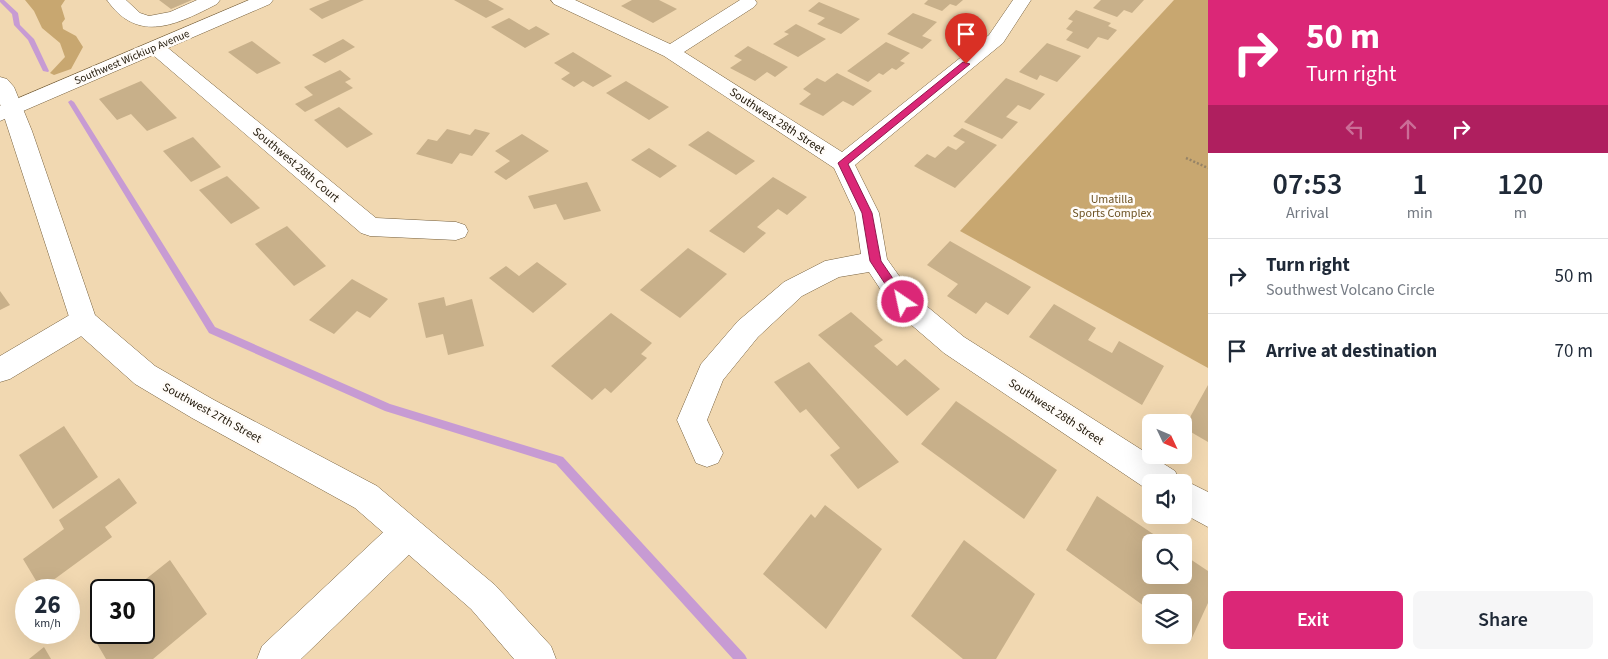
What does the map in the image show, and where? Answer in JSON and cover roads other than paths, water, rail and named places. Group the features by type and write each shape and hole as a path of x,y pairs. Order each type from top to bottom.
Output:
{"street":[{"path":"116,0 139,20 158,21 180,15 211,0"},
{"name":"Southwest Wickiup Avenue","path":"6,111 264,0"},
{"name":"Southwest 28th Street","path":"560,0 671,52 843,163 867,213 876,261 903,302 954,345 1152,474"},
{"path":"843,163 996,39 1022,0"},
{"path":"671,52 748,2"},
{"name":"Southwest 28th Court","path":"156,48 370,227 456,231"},
{"path":"0,82 4,87 6,111 21,131 83,321 0,370"},
{"path":"707,453 692,420 710,373 742,336 792,289 834,268 876,261"},
{"name":"Southwest 27th Street","path":"83,321 145,375 203,409 366,497 483,597 538,659"},
{"path":"1192,501 1208,511"},
{"path":"275,659 407,533"}],"waterway":[{"path":"1,0 15,13 17,25 31,39 46,71"},
{"path":"71,102 212,330 388,408 559,460 741,659"}],"park label":[{"name":"Umatilla Sports Complex","path":"1112,206"}]}
